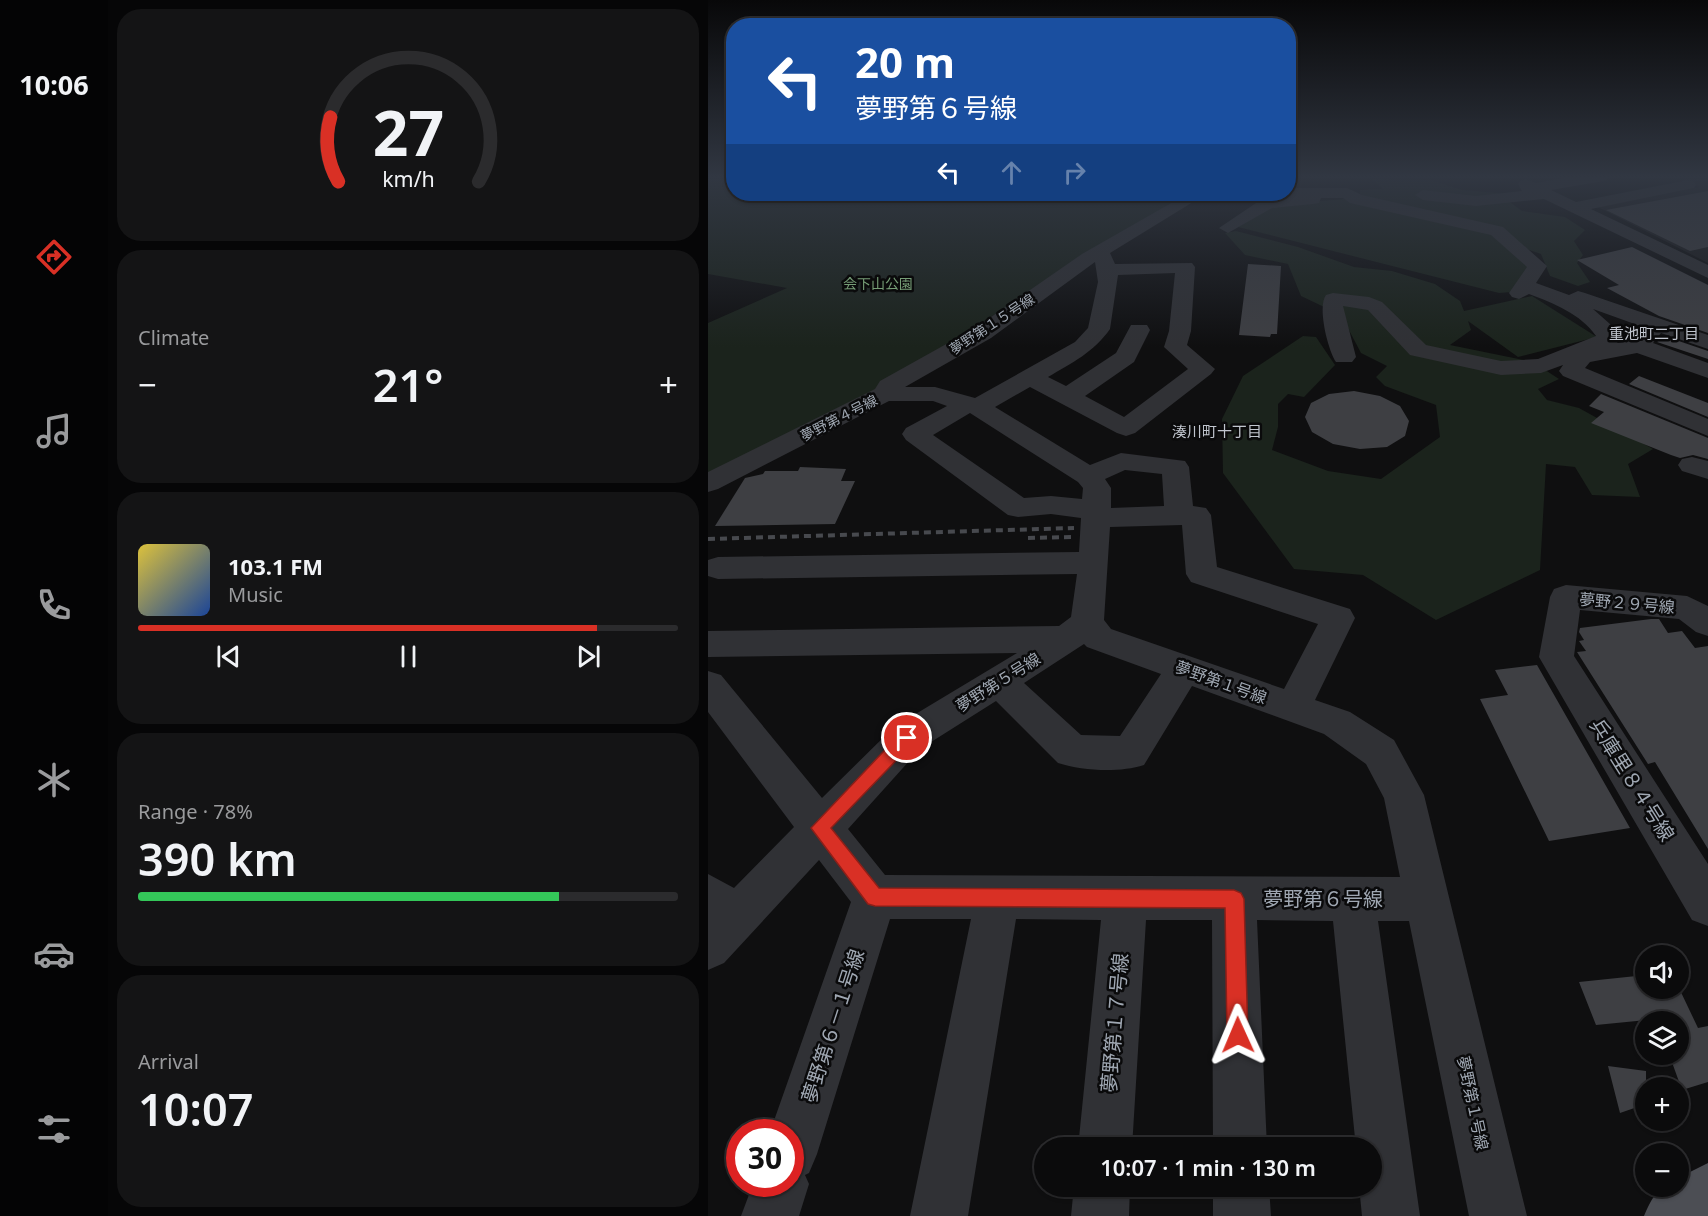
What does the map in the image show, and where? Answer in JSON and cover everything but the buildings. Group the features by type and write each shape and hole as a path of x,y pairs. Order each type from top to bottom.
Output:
{"street":[{"name":"夢野第１５号線","path":"885,394 889,386 1104,261 1144,233"},
{"path":"1499,233 1538,266 1524,286"},
{"path":"1628,233 1707,270"},
{"path":"1030,377 1126,428 1203,369 1175,347 1180,331 1185,267 1104,261 1108,282 1099,329 1083,347 1030,377 915,434 1018,508 1051,505 1097,514 1196,515 1202,574 1338,618 1293,708"},
{"path":"1524,286 1657,324 1708,342"},
{"path":"1344,357 1332,311 1333,299 1362,301 1376,306 1418,350 1501,368 1542,366 1609,339 1602,325 1547,293 1524,286"},
{"path":"1639,346 1657,324"},
{"path":"1099,329 1180,331"},
{"path":"1067,397 1126,357 1139,330"},
{"path":"1701,447 1571,371 1582,357 1639,346 1708,371"},
{"name":"夢野第４号線","path":"708,483 885,394 935,394 973,405"},
{"path":"708,644 1077,631 1094,563 1097,488 1088,476 973,405"},
{"path":"1088,476 1121,461 1175,466 1179,514"},
{"path":"718,568 1094,563"},
{"name":"夢野２９号線","path":"1556,657 1566,597 1687,609 1708,623"},
{"name":"夢野第１号線","path":"1077,631 1337,723 1380,752 1404,795 1498,1216"},
{"name":"夢野第５号線","path":"718,920 819,828 907,738 1077,631"},
{"name":"兵庫里８４号線","path":"1556,657 1708,904"},
{"path":"998,681 1072,751 1130,753 1184,669"},
{"path":"708,685 875,897"},
{"name":"夢野第６号線","path":"875,897 1429,899"},
{"name":"夢野第６－１号線","path":"802,1119 875,897"},
{"path":"939,1216 996,899"},
{"name":"夢野第１７号線","path":"1106,1137 1125,899"},
{"path":"1234,899 1240,1137"},
{"path":"1353,900 1391,1216"},
{"path":"770,1216 777,1197"},
{"path":"1100,1216 1101,1197"},
{"path":"1241,1197 1242,1216"}],"shaded area":[{"path":"1649,233 1708,233 1708,263"}],"green space":[{"name":"会下山公園","path":"708,233 1124,233 865,399 708,474 708,323 787,288 708,274"},
{"path":"1225,233 1243,233 1298,247 1354,267 1392,271 1435,284 1460,301 1464,311 1532,296 1597,337 1518,357 1468,321 1471,330 1450,345 1533,362 1559,379 1538,389 1547,400 1579,408 1653,449 1628,464 1640,497 1592,495 1575,467 1546,464 1540,570 1436,620 1363,575 1294,569 1223,473 1222,419 1243,376 1303,336 1316,337 1335,365 1304,397 1288,394 1278,404 1278,427 1272,450 1328,471 1381,479 1440,437 1436,405 1385,386 1376,377 1387,366 1361,353 1341,315 1301,296 1288,264 1245,255"},
{"path":"1261,233 1494,233 1529,266 1512,292 1499,293"},
{"path":"1508,233 1582,233 1574,241 1583,255 1577,263 1590,282 1578,286 1550,276 1541,254 1523,248"}],"railway":[{"path":"708,539 1074,528"},
{"path":"1028,538 1073,537"}],"district":[{"name":"重池町二丁目","path":"1654,334"},
{"name":"湊川町十丁目","path":"1217,432"}],"route":[{"path":"907,738 819,828 875,897 1234,899 1238,1035"}]}
